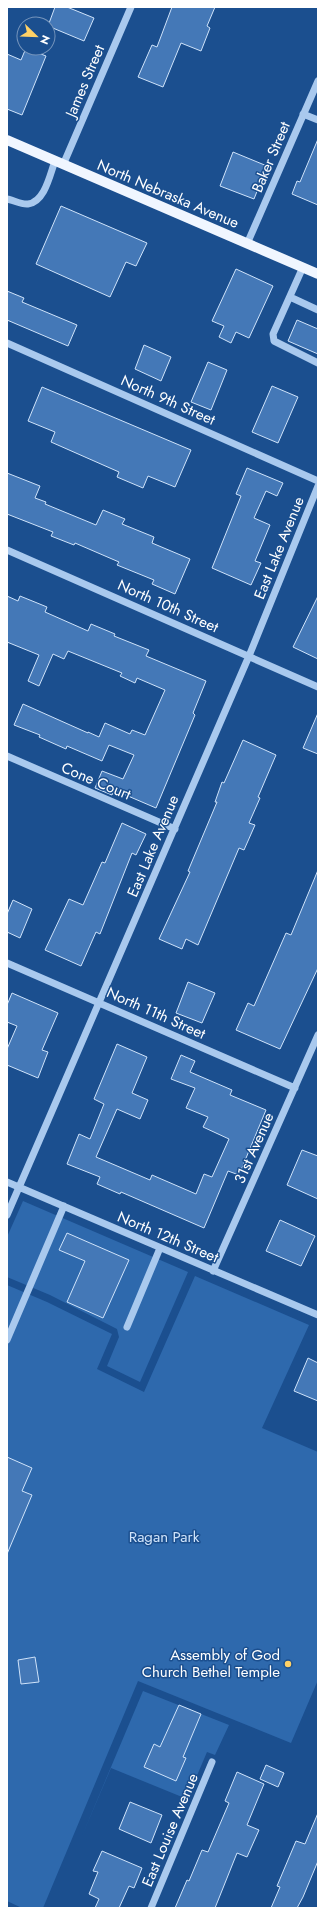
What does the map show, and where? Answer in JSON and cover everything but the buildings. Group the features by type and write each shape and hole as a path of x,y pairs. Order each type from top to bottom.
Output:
{"main road":[{"name":"North Nebraska Avenue","path":"7,140 318,274"}],"street":[{"name":"James Street","path":"7,199 27,204 35,202 42,195 59,163 131,7"},
{"name":"Baker Street","path":"247,244 318,80"},
{"path":"303,114 318,120"},
{"path":"303,268 273,334 274,341 318,363"},
{"path":"290,297 318,310"},
{"name":"North 9th Street","path":"7,343 318,481"},
{"name":"East Lake Avenue","path":"7,1215 249,656 318,486"},
{"name":"North 10th Street","path":"7,550 318,686"},
{"name":"Cone Court","path":"7,756 175,829"},
{"name":"North 11th Street","path":"7,963 295,1088"},
{"name":"31st Avenue","path":"213,1271 318,1035"},
{"name":"North 12th Street","path":"7,1182 318,1316"},
{"path":"7,1340 64,1206"},
{"path":"127,1327 160,1248"},
{"name":"East Louise Avenue","path":"151,1908 212,1762"}],"green space":[{"path":"23,1201 188,1272 140,1382 107,1366 119,1337 117,1329 50,1295 7,1277 7,1237"},
{"name":"Ragan Park","path":"195,1276 309,1325 262,1428 318,1452 318,1680 291,1743 138,1681 43,1908 22,1908 7,1901 7,1285 47,1302 112,1334 97,1369 144,1392"},
{"path":"143,1691 229,1725 215,1755 207,1752 187,1799 111,1768 82,1836"}],"place":[{"name":"Assembly of God Church Bethel Temple","path":"288,1664"}]}
